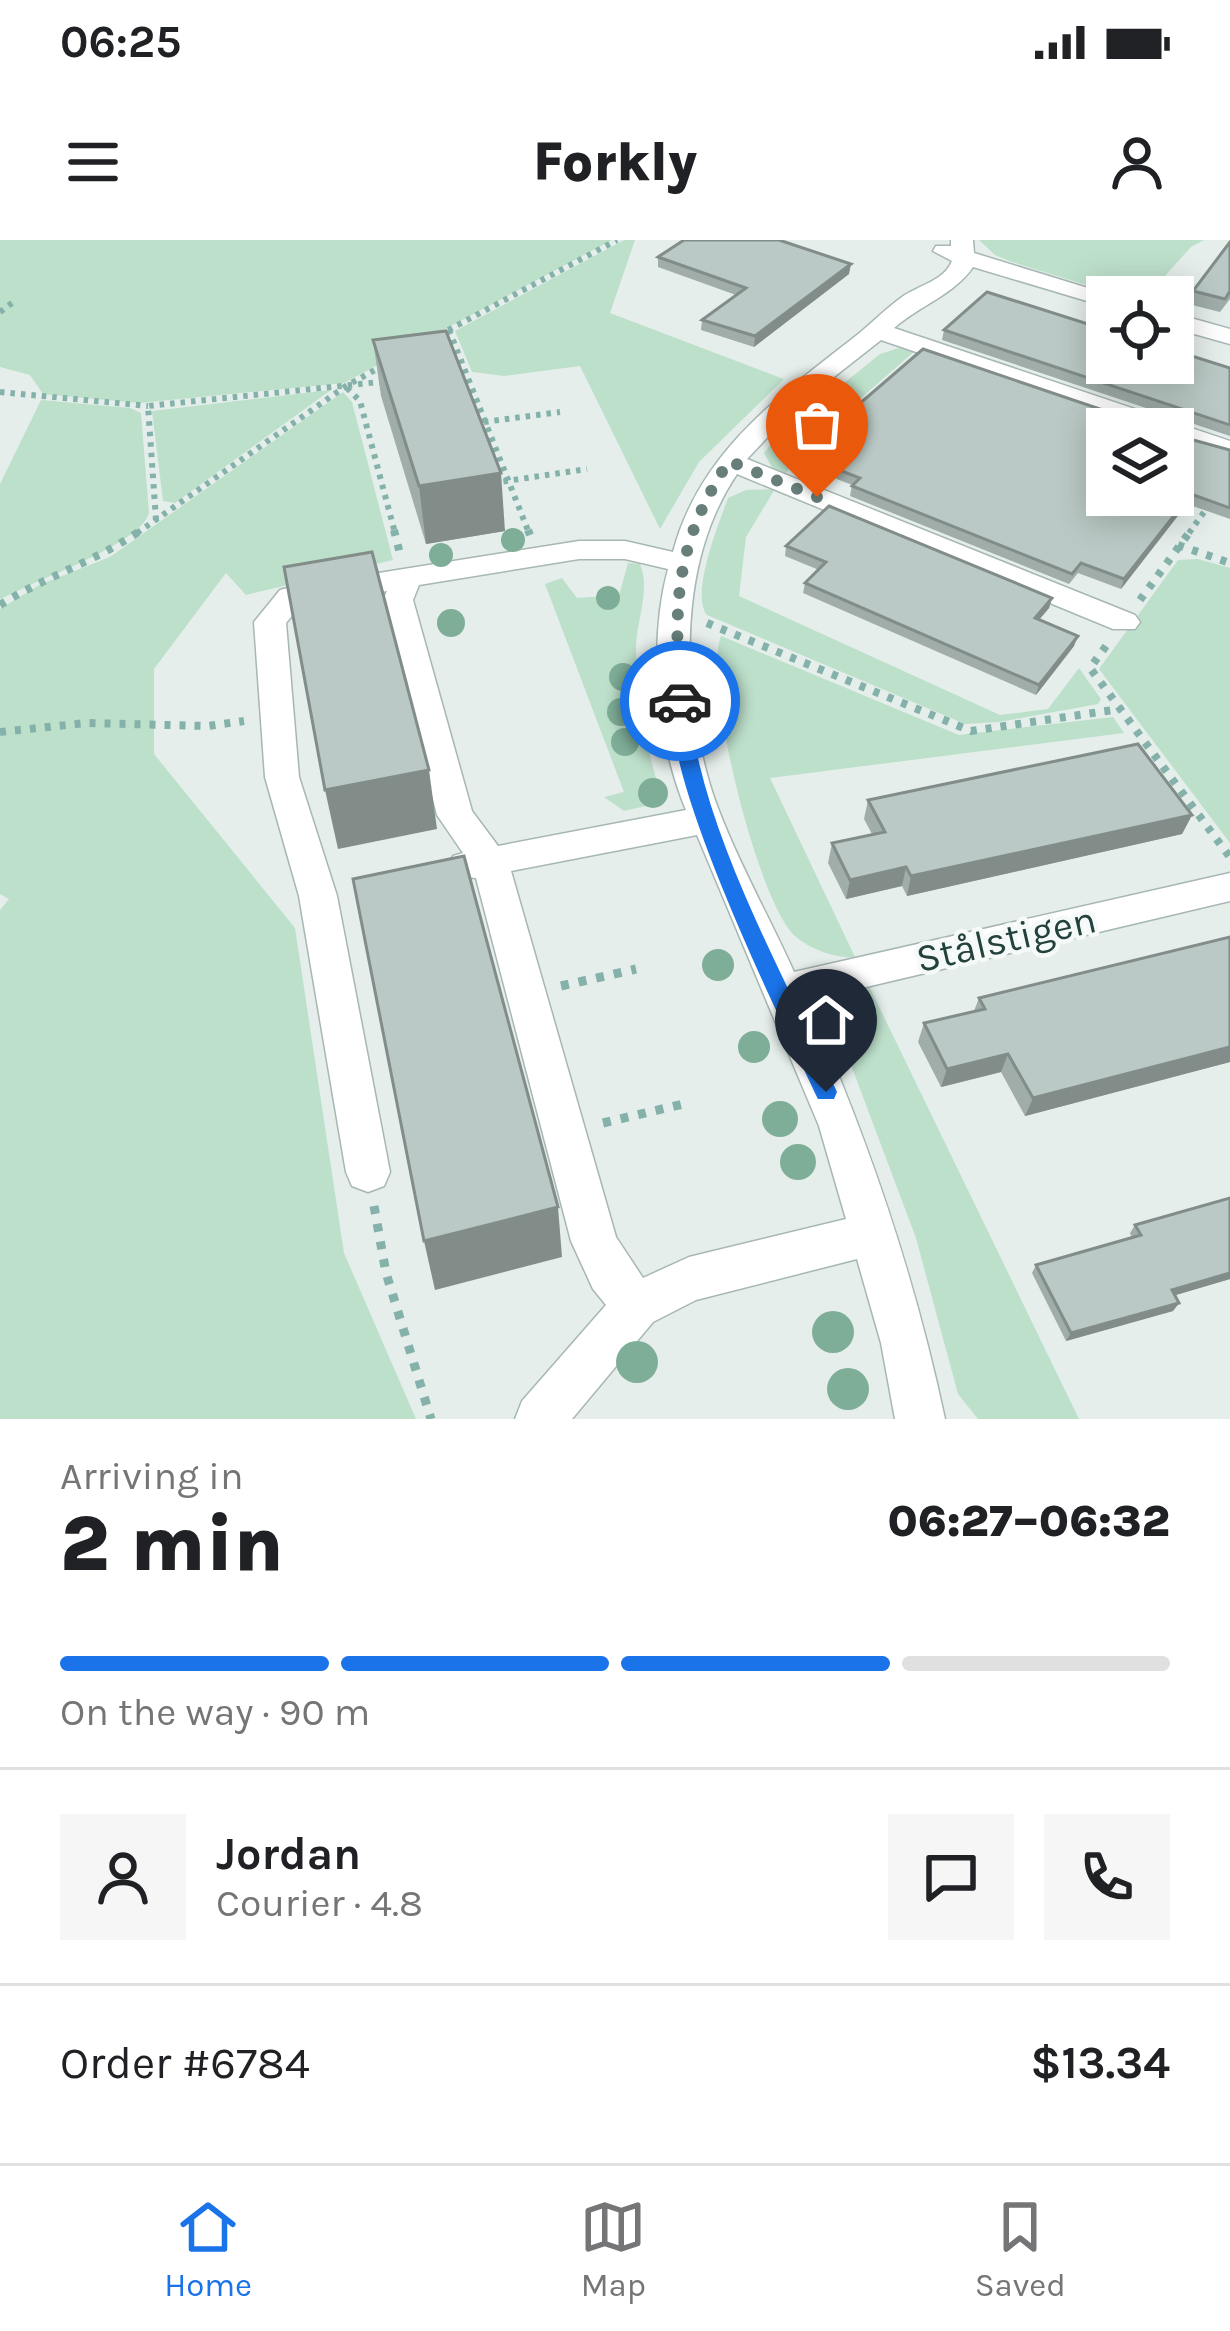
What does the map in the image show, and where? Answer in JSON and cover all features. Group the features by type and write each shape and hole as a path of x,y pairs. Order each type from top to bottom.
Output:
{"street":[{"path":"920,1419 875,1233 841,1126 704,820 683,741 676,609 680,562 704,500 729,461 780,407 921,296 955,278 953,247 1086,293"},
{"path":"1194,326 1230,337"},
{"path":"878,331 1106,408"},
{"path":"1194,438 1230,450"},
{"path":"729,461 1124,622"},
{"path":"334,610 538,556 625,550 680,562"},
{"path":"368,1172 318,896 282,777 269,622 290,597 402,589"},
{"path":"402,589 455,815 490,862 594,1241 609,1273 636,1306"},
{"path":"425,874 704,820"},
{"path":"318,896 361,887"},
{"name":"Stålstigen","path":"782,991 1230,887"},
{"path":"540,1419 636,1306 689,1279 875,1233"}],"path":[{"path":"428,341 617,240"},
{"path":"0,312 12,303"},
{"path":"449,330 538,556"},
{"path":"0,605 37,582 107,554 346,386 387,364"},
{"path":"448,374 468,371"},
{"path":"0,392 148,406 407,379"},
{"path":"346,386 360,401 402,589"},
{"path":"148,406 157,521"},
{"path":"466,425 560,412"},
{"path":"488,484 586,469"},
{"path":"1217,494 1090,668 1230,857"},
{"path":"1178,545 1230,563"},
{"path":"676,609 971,731 1120,709"},
{"path":"0,732 86,723 208,726 276,716"},
{"path":"368,1172 386,1273 431,1419"}],"green space":[{"path":"0,240 612,240 344,383 139,403 43,394 30,375 0,367"},
{"path":"624,240 635,240 610,313 784,379 699,462 660,529 580,366 505,376 472,372 455,331"},
{"path":"979,240 1204,240 1191,247 1165,276 1086,276 1086,285 995,255"},
{"path":"899,348 916,350 805,447 783,477 775,473 764,453 774,440 880,354"},
{"path":"331,390 175,503 163,501 152,411"},
{"path":"343,392 352,402 393,560 246,595 226,573 154,669 154,754 295,928 344,1253 416,1419 0,1419 0,910 9,899 0,894 0,609 39,585 110,557"},
{"path":"41,400 141,413 149,513 126,538 106,550 0,600 0,484"},
{"path":"775,489 746,537 739,596 1000,715 1048,709 1079,668 1101,699 1098,704 965,724 707,615 704,575 728,498 746,490"},
{"path":"1198,559 1230,568 1230,843 1099,669 1178,560"},
{"path":"628,563 640,564 643,574 636,649 638,689 663,802 624,811 604,797 624,792 545,584 562,578 577,598 619,595"},
{"path":"721,636 959,735 1113,717 1124,733 770,778 855,957 832,955 795,936 765,881 726,741 717,660"},
{"path":"867,982 1079,1419 978,1419 958,1394 916,1238 839,1033"}],"building":[{"path":"684,240 779,240 851,264 755,336 702,320 746,288 658,257"},
{"path":"1230,242 1230,291 1225,299 1194,290"},
{"path":"987,292 1086,323 1086,377 944,330"},
{"path":"446,331 501,473 419,486 373,340"},
{"path":"923,349 1097,408 1086,408 1086,516 1174,516 1124,579 1081,563 1072,574 852,486 860,478 800,455"},
{"path":"1194,357 1230,368 1230,425 1194,413 1194,408 1179,408 1107,384 1194,384"},
{"path":"1194,440 1230,450 1230,508 1194,495"},
{"path":"829,506 1052,598 1035,618 1078,636 1039,685 805,583 826,562 786,546"},
{"path":"372,552 429,770 325,790 284,567"},
{"path":"1138,744 1192,815 911,876 906,867 850,880 832,843 885,832 868,800"},
{"path":"464,856 558,1207 424,1241 353,879"},
{"path":"1230,937 1230,1047 1033,1098 1008,1054 947,1069 924,1023 985,1009 979,998"},
{"path":"1230,1198 1230,1273 1172,1290 1179,1303 1071,1333 1036,1265 1141,1235 1135,1225"}],"way so far":[{"path":"680,701 676,609 680,562 704,500 729,461 817,497"}],"route":[{"path":"680,701 683,741 704,820 826,1092"}]}
